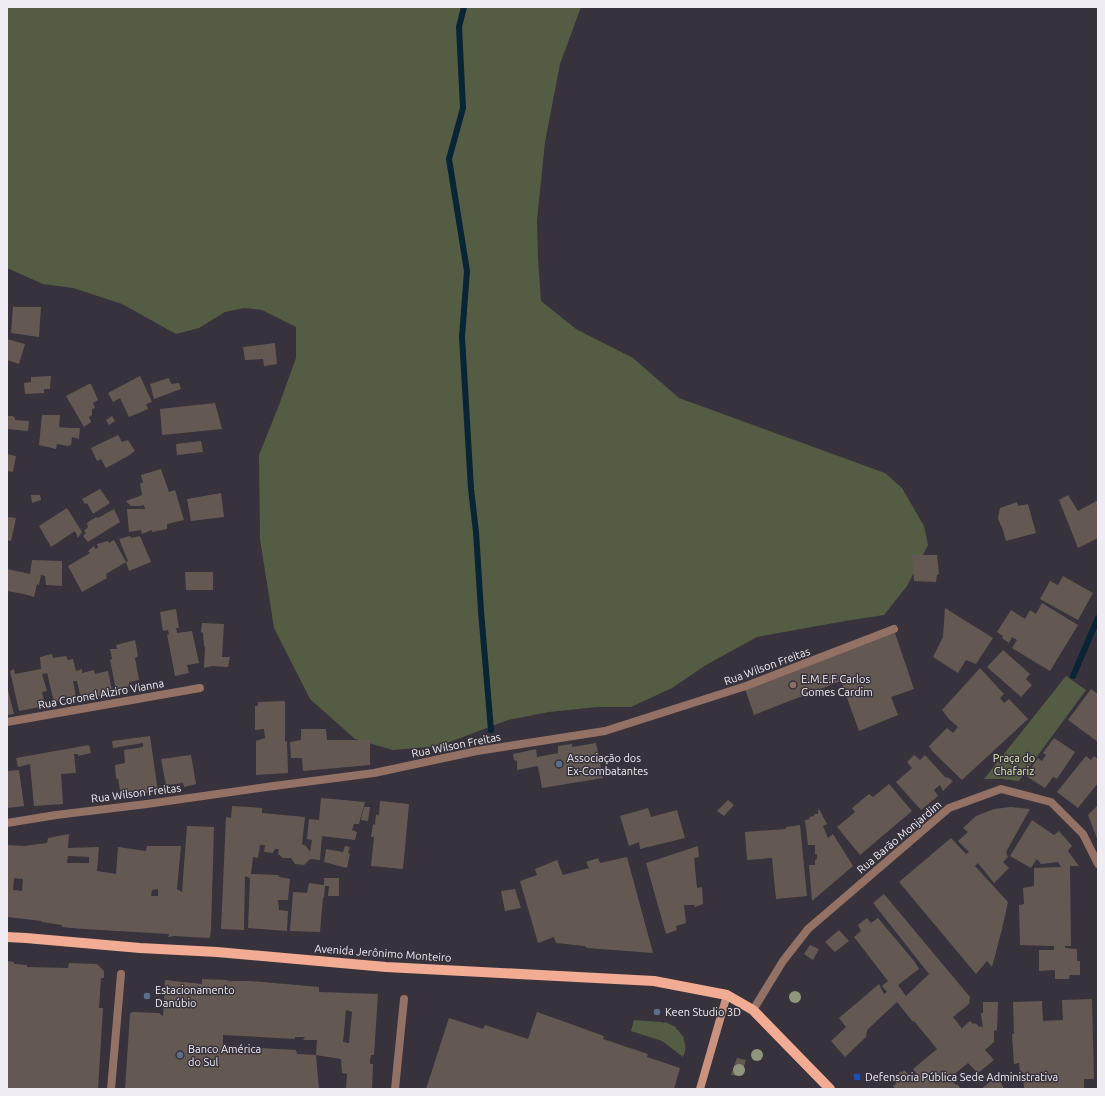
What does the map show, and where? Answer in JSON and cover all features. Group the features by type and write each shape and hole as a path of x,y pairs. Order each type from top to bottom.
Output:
{"main road":[{"name":"Avenida Jerônimo Monteiro","path":"7,937 386,966 654,980 727,995 754,1010 830,1089"},
{"path":"700,1089 727,995"}],"street":[{"name":"Rua Wilson Freitas","path":"7,823 56,815 374,773 477,751 605,731 746,686 894,629"},
{"name":"Rua Coronel Alziro Vianna","path":"7,722 200,688"},
{"name":"Rua Barão Monjardim","path":"754,1010 783,961 808,929 949,808 1001,789 1051,802 1083,834 1098,864"},
{"path":"111,1089 121,974"},
{"path":"396,1089 404,999"}],"green space":[{"path":"7,7 581,7 560,64 545,142 537,220 541,301 576,329 633,358 679,398 885,473 902,488 924,526 928,545 907,586 884,615 757,637 706,665 672,688 631,707 597,707 549,712 508,720 439,746 393,750 355,739 310,699 274,628 260,539 259,455 296,358 296,327 262,310 244,308 225,312 199,328 176,334 122,304 73,288 43,284 7,268"},
{"name":"Praça do Chafariz","path":"1066,676 1086,690 1019,781 984,779"},
{"path":"634,1020 665,1022 676,1027 676,1029 683,1036 685,1049 683,1057 662,1041 631,1031"}],"building":[{"path":"13,306 41,307 39,337 11,333"},
{"path":"7,339 25,344 19,364 7,360"},
{"path":"275,343 277,364 264,366 263,359 245,360 243,347"},
{"path":"51,376 50,389 44,389 44,393 25,394 24,383 31,382 31,377"},
{"path":"140,376 152,402 146,404 148,409 129,417 120,398 113,402 108,393"},
{"path":"169,378 171,384 179,383 181,389 154,399 150,384"},
{"path":"91,384 98,400 93,403 95,408 92,409 92,415 89,417 91,422 84,427 66,396"},
{"path":"215,403 222,429 162,435 160,409"},
{"path":"42,415 60,415 59,427 80,428 79,439 72,437 71,445 68,446 57,444 56,449 39,445"},
{"path":"7,416 13,416 15,420 29,421 28,431 7,429"},
{"path":"112,416 115,421 109,425 106,420"},
{"path":"118,435 122,442 128,440 135,451 106,468 101,459 97,461 91,448"},
{"path":"201,441 203,452 177,455 176,444"},
{"path":"7,454 16,456 13,472 7,471"},
{"path":"161,469 169,492 175,490 184,520 167,524 167,529 152,532 152,530 142,534 141,530 129,532 127,509 145,509 144,505 131,506 126,501 142,495 140,483 143,483 141,475"},
{"path":"100,489 110,503 93,514 87,503 85,504 82,499"},
{"path":"221,493 224,517 191,521 187,499"},
{"path":"31,495 40,495 41,500 32,503"},
{"path":"1068,495 1078,511 1098,500 1098,538 1078,548 1059,500"},
{"path":"1017,502 1018,506 1028,504 1036,533 1006,541 998,518 1000,508"},
{"path":"67,508 82,532 78,538 75,531 51,547 39,526"},
{"path":"114,509 120,522 88,542 83,536 86,533 84,531 88,527 87,523"},
{"path":"7,517 16,518 11,541 7,540"},
{"path":"130,536 131,538 140,536 151,562 129,571 126,562 128,561 119,539"},
{"path":"114,540 126,562 106,574 107,578 82,592 68,566 90,553 88,551 94,546 95,549 98,548 97,544 108,541 109,543"},
{"path":"912,555 937,555 939,574 937,575 936,582 914,581"},
{"path":"32,560 62,561 62,586 46,585 45,576 41,575 34,597 7,591 7,569 30,574"},
{"path":"185,572 213,572 213,590 186,590"},
{"path":"1063,576 1093,593 1078,620 1040,599 1050,581 1058,585"},
{"path":"1042,603 1078,625 1050,671 1012,648 1017,640 1012,637 1009,643 997,632 1011,610 1025,619 1030,610 1036,614"},
{"path":"945,608 993,638 976,664 966,660 958,673 933,657 943,637"},
{"path":"176,609 179,628 176,628 177,633 192,631 199,663 187,665 189,673 175,676 167,634 169,635 168,630 163,631 160,612"},
{"path":"202,623 224,624 222,657 230,657 228,667 212,666 204,668 205,646 203,633 201,632"},
{"name":"E.M.E.F Carlos Gomes Cardim","path":"895,633 914,689 891,697 898,715 859,731 841,681 754,715 745,689"},
{"path":"135,640 138,656 135,658 139,680 129,682 130,686 116,690 110,660 112,659 110,649 117,649 116,645"},
{"path":"1003,650 1030,674 1026,679 1032,685 1021,697 987,667"},
{"path":"52,654 53,658 66,656 68,660 73,659 76,671 82,669 82,673 94,670 95,674 108,671 112,690 104,692 105,695 81,699 77,681 73,681 76,697 54,702 47,673 42,674 47,691 42,692 45,706 19,711 10,671 14,669 15,674 41,669 40,657"},
{"path":"980,668 1004,694 1000,698 1004,703 1009,699 1028,719 962,780 933,752 929,746 947,728 953,733 958,727 942,710"},
{"path":"7,686 14,714 7,715"},
{"path":"1091,689 1098,694 1098,742 1068,720"},
{"path":"285,701 285,741 287,742 288,773 256,775 256,741 265,738 264,729 255,730 255,706 258,706 258,702"},
{"path":"301,729 326,729 327,740 370,740 370,765 303,771 302,758 291,758 290,742 301,740"},
{"path":"150,736 158,792 121,797 118,778 116,779 115,765 125,763 124,750 143,747 143,743 113,748 112,741"},
{"path":"1054,738 1075,752 1057,779 1053,777 1045,788 1026,776 1038,758 1042,761 1046,755 1043,753"},
{"name":"Associação dos Ex-Combatantes","path":"596,743 603,778 542,788 538,766 517,770 517,761 514,760 513,754 536,749 537,757 558,753 558,746 572,744 572,747"},
{"path":"89,745 91,753 78,756 78,754 74,754 76,773 61,774 63,804 34,806 30,764 18,767 16,758"},
{"path":"191,755 196,784 184,787 183,783 166,785 161,759"},
{"path":"914,755 920,760 925,755 946,778 947,777 953,781 943,791 940,785 934,790 938,796 921,810 896,782 912,768 907,762"},
{"path":"1086,756 1091,760 1094,756 1098,759 1098,783 1078,808 1057,792"},
{"path":"19,770 24,806 7,808 7,771"},
{"path":"889,784 912,811 860,855 837,827 855,812 852,808 869,794 873,797"},
{"path":"321,798 365,802 359,824 354,824 352,830 357,832 355,840 322,836 320,860 310,859 304,865 295,864 291,858 283,858 278,854 279,849 275,849 273,853 264,852 265,845 260,845 258,858 253,857 251,874 278,875 279,877 290,879 288,900 278,900 279,910 288,911 287,931 248,928 250,878 245,876 244,930 221,929 226,817 231,818 232,806 262,808 262,813 305,817 302,844 306,846 310,852 312,840 307,839 309,819 319,820"},
{"path":"728,800 734,805 724,816 717,811"},
{"path":"380,801 409,804 403,869 371,866 374,837 371,837 373,824 375,825 376,814 378,816 379,814"},
{"path":"1098,805 1098,841 1088,815"},
{"path":"364,807 370,807 368,821 361,820"},
{"path":"1011,807 1030,809 1006,852 1008,857 1003,862 1009,868 994,883 978,863 975,866 1008,902 992,967 987,961 976,974 899,882 951,838 966,854 969,852 958,841 968,832 963,828 976,816 994,809"},
{"path":"648,808 651,817 677,810 685,838 640,849 639,842 629,846 620,816"},
{"path":"819,809 827,824 823,826 828,838 833,834 853,866 812,901 809,865 815,865 817,855 815,854 815,845 808,845 805,820 810,819 809,817 814,816 814,814 818,814"},
{"path":"1032,820 1054,835 1059,831 1072,846 1068,851 1079,866 1070,866 1071,946 1065,946 1065,948 1077,949 1077,961 1080,961 1080,975 1070,975 1069,979 1055,979 1055,970 1039,971 1039,950 1054,950 1054,946 1020,945 1019,905 1024,904 1023,888 1034,886 1034,868 1061,867 1058,862 1041,864 1037,859 1031,868 1010,856"},
{"path":"800,825 807,896 776,899 772,858 747,860 745,832 786,829 786,827"},
{"path":"187,826 214,827 210,938 168,937 169,934 62,927 62,925 42,921 7,917 7,845 24,846 47,843 48,838 69,834 68,848 99,847 97,871 116,874 118,847 146,851 147,846 181,846 177,889 182,892","holes":["68,856 89,857 89,863 67,863","14,878 23,879 22,891 13,890","158,889 158,896 151,896 152,890"]},
{"path":"345,846 350,847 347,868 324,862 326,849 343,852"},
{"path":"698,846 699,857 694,858 697,888 702,887 703,904 695,907 694,905 684,905 686,923 676,926 677,930 666,934 646,863"},
{"path":"627,857 653,953 587,948 585,946 556,943 554,937 538,943 520,881 537,875 535,869 557,860 563,875 589,868 586,862 598,858 600,863"},
{"path":"324,878 339,878 339,896 328,896 329,886 325,886 320,932 290,931 293,892 307,893 309,883 324,885"},
{"path":"515,889 521,908 505,911 501,891"},
{"path":"884,894 970,997 969,1004 953,1017 961,1029 970,1021 973,1024 977,1024 979,1027 982,1026 983,1029 981,1013 983,1013 983,1002 998,1002 997,1030 994,1031 994,1042 985,1050 994,1060 978,1073 968,1063 946,1081 950,1079 961,1089 895,1089 893,1086 896,1084 897,1075 901,1071 902,1073 904,1070 911,1077 916,1073 913,1069 937,1049 897,1002 867,1030 866,1037 845,1057 831,1041 846,1027 839,1018 879,984 884,994 887,992 882,986 888,981 854,937 861,931 858,925 867,918 871,923 878,918 919,969 898,985 906,996 929,974 873,903"},
{"path":"839,930 849,941 835,952 825,942"},
{"path":"810,945 819,949 813,960 804,954"},
{"path":"7,961 14,962 14,964 27,965 27,967 68,968 69,963 97,964 104,971 104,978 101,978 99,1008 103,1008 98,1089 7,1089"},
{"path":"202,979 250,981 319,987 319,992 378,994 374,1055 371,1055 370,1060 370,1064 373,1064 372,1089 346,1089 347,1074 342,1073 341,1059 316,1055 319,1089 125,1089 130,1014 132,1012 159,1013 163,1016 165,980 202,984","holes":["346,1010 352,1012 349,1043 343,1042","223,1035 295,1039 295,1037 305,1037 303,1040 317,1040 316,1055 297,1054 296,1050 223,1046"]},
{"path":"1092,999 1094,1079 1084,1079 1084,1089 1024,1089 1023,1072 1020,1072 1019,1063 1014,1064 1012,1034 1014,1034 1013,1002 1042,1001 1043,1021 1063,1020 1062,1000"},
{"path":"537,1012 604,1036 603,1039 648,1054 647,1057 680,1068 674,1089 426,1089 449,1018 483,1029 485,1025 528,1039"},
{"path":"737,1058 746,1060 741,1076 731,1075"},
{"path":"998,1076 1004,1089 981,1089"}],"waterway":[{"path":"464,7 459,27 463,108 449,159 467,271 462,337 471,489 476,532 491,730"},
{"path":"1073,676 1098,618"}],"place":[{"name":"E.M.E.F Carlos Gomes Cardim","path":"793,685"},
{"name":"Associação dos Ex-Combatantes","path":"559,764"},
{"name":"Estacionamento Danúbio","path":"147,996"},
{"name":"Keen Studio 3D","path":"657,1012"},
{"name":"Banco América do Sul","path":"180,1055"},
{"name":"Defensoria Pública Sede Administrativa","path":"857,1077"}]}
